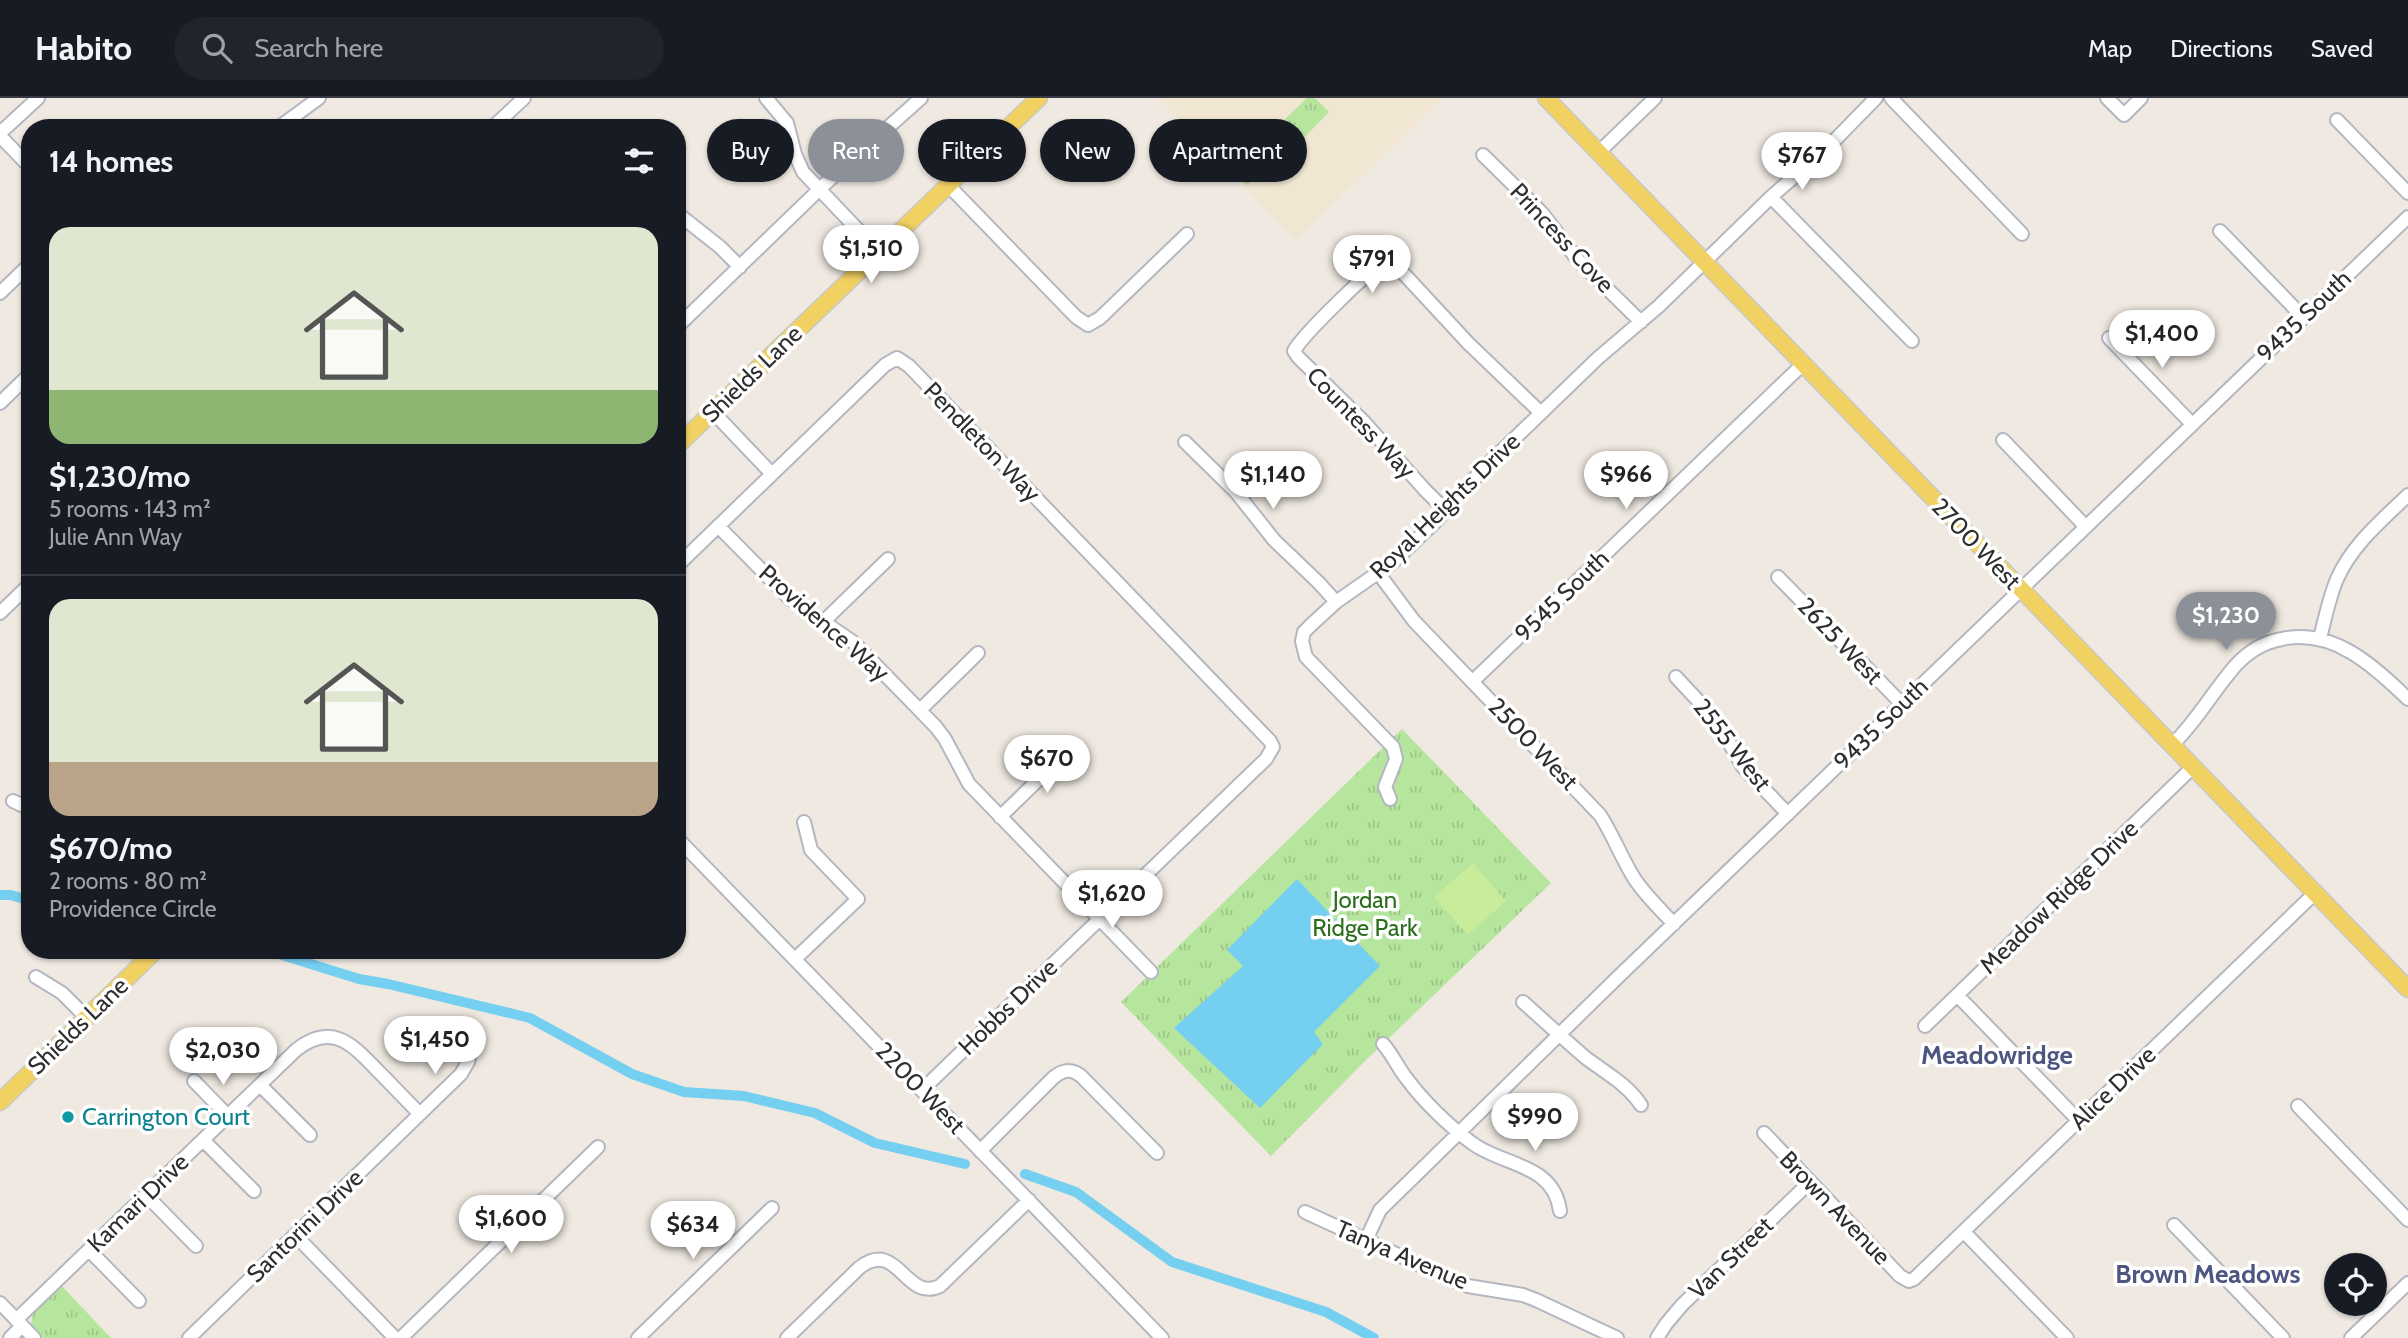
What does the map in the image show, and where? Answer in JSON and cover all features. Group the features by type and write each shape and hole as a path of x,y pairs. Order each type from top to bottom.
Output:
{"main road":[{"name":"Shields Lane","path":"686,438 1039,98"},
{"name":"2700 West","path":"1546,98 2408,989"},
{"name":"Shields Lane","path":"0,1102 147,959"}],"street":[{"path":"21,157 0,135 38,98"},
{"path":"290,119 319,98"},
{"path":"502,119 524,98"},
{"path":"765,98 787,123 798,164 878,252"},
{"path":"686,318 819,190 921,98"},
{"path":"1599,152 1655,98"},
{"name":"Royal Heights Drive","path":"1390,799 1385,787 1396,759 1394,747 1311,662 1303,651 1304,632 1336,603 1379,575 1446,510 1485,467 1598,358 1829,146 1876,98"},
{"path":"1891,98 2022,234"},
{"path":"2107,98 2124,115 2141,98"},
{"path":"2337,120 2408,193"},
{"name":"Princess Cove","path":"1483,155 1542,214 1569,251 1641,321"},
{"path":"948,185 1076,317 1088,325 1100,318 1187,234"},
{"path":"1771,197 1912,341"},
{"name":"9435 South","path":"1366,1240 1380,1210 2408,217"},
{"path":"686,220 740,267"},
{"path":"2220,231 2303,317"},
{"name":"Countess Way","path":"1446,510 1364,422 1302,363 1294,351 1305,336 1388,260 1468,343 1541,413"},
{"path":"0,293 21,273"},
{"path":"2109,338 2192,424"},
{"name":"Pendleton Way","path":"686,557 885,365 897,358 904,361 1266,735 1273,747"},
{"name":"9545 South","path":"1473,681 1803,364"},
{"path":"0,403 21,383"},
{"path":"713,412 772,474"},
{"path":"2003,440 2086,527"},
{"path":"1185,442 1241,497 1274,540 1336,603"},
{"path":"2320,638 2337,580 2348,559 2360,542 2408,495"},
{"name":"Providence Way","path":"718,526 789,598 853,642 920,710 945,739 969,784 1151,972"},
{"path":"823,622 888,559"},
{"name":"2500 West","path":"1379,575 1414,621 1600,815 1633,877 1651,901 1674,924"},
{"name":"2625 West","path":"1779,577 1902,704"},
{"path":"0,613 21,593"},
{"path":"2172,745 2203,711 2236,665 2253,650 2294,636 2320,638 2343,648 2408,699"},
{"path":"920,710 978,653"},
{"name":"2555 West","path":"1676,677 1717,721 1743,767 1788,814"},
{"name":"Hobbs Drive","path":"922,1090 1266,759 1273,747"},
{"path":"1000,817 1072,748"},
{"name":"Meadow Ridge Drive","path":"1924,1026 2193,767"},
{"path":"13,801 21,804"},
{"path":"795,960 858,899 811,850 804,822"},
{"name":"2200 West","path":"686,847 1162,1338"},
{"name":"Alice Drive","path":"1909,1281 1916,1278 2315,893"},
{"path":"36,977 62,993 87,1018"},
{"path":"1957,995 2079,1121"},
{"path":"1523,1002 1586,1057 1623,1084 1641,1105"},
{"name":"Kamari Drive","path":"10,1338 19,1323 89,1250 302,1045 317,1038 334,1037 351,1044 420,1114"},
{"path":"1383,1044 1407,1080 1459,1133 1475,1146 1535,1173 1555,1193 1560,1211"},
{"name":"Santorini Drive","path":"189,1338 461,1074 468,1062 471,1048"},
{"path":"980,1151 1054,1077 1070,1070 1081,1076 1157,1153"},
{"path":"194,1081 228,1116"},
{"path":"260,1085 310,1135"},
{"path":"2298,1106 2408,1220"},
{"name":"Brown Avenue","path":"1764,1133 1900,1276 1909,1281"},
{"path":"203,1140 254,1191"},
{"path":"401,1338 598,1147"},
{"name":"Van Street","path":"1657,1338 1677,1310 1810,1182"},
{"path":"146,1195 196,1246"},
{"path":"787,1338 859,1268 873,1260 894,1264 920,1288 936,1288 1028,1200"},
{"path":"638,1338 772,1208"},
{"name":"Tanya Avenue","path":"1305,1212 1433,1272 1468,1286 1523,1295 1617,1338"},
{"path":"2174,1225 2283,1338"},
{"path":"1964,1232 2067,1338"},
{"path":"295,1235 394,1338"},
{"path":"89,1250 139,1301"},
{"path":"2351,1338 2408,1283"},
{"path":"0,1303 34,1338"}],"shaded area":[{"path":"1159,98 1443,98 1296,240 1240,182 1307,182 1307,119 1179,119"}],"green space":[{"path":"1307,98 1315,98 1329,112 1307,135 1307,119 1285,119"},
{"name":"Jordan Ridge Park","path":"1402,729 1551,883 1367,1059 1271,1156 1121,1002"},
{"path":"1473,863 1506,901 1468,935 1434,897"},
{"path":"62,1286 111,1338 43,1338 31,1324 33,1314"}],"water":[{"path":"1297,879 1380,966 1314,1032 1323,1044 1260,1108 1174,1028 1243,966 1227,950"}],"waterway":[{"path":"0,895 21,898"},
{"path":"295,959 359,979 530,1018 632,1074 684,1092 744,1096 815,1113 875,1143 965,1164"},
{"path":"1025,1174 1076,1192 1172,1262 1326,1312 1374,1338"}],"place":[{"name":"Carrington Court","path":"68,1117"}],"district":[{"name":"Meadowridge","path":"1997,1055"},
{"name":"Brown Meadows","path":"2208,1274"}]}
